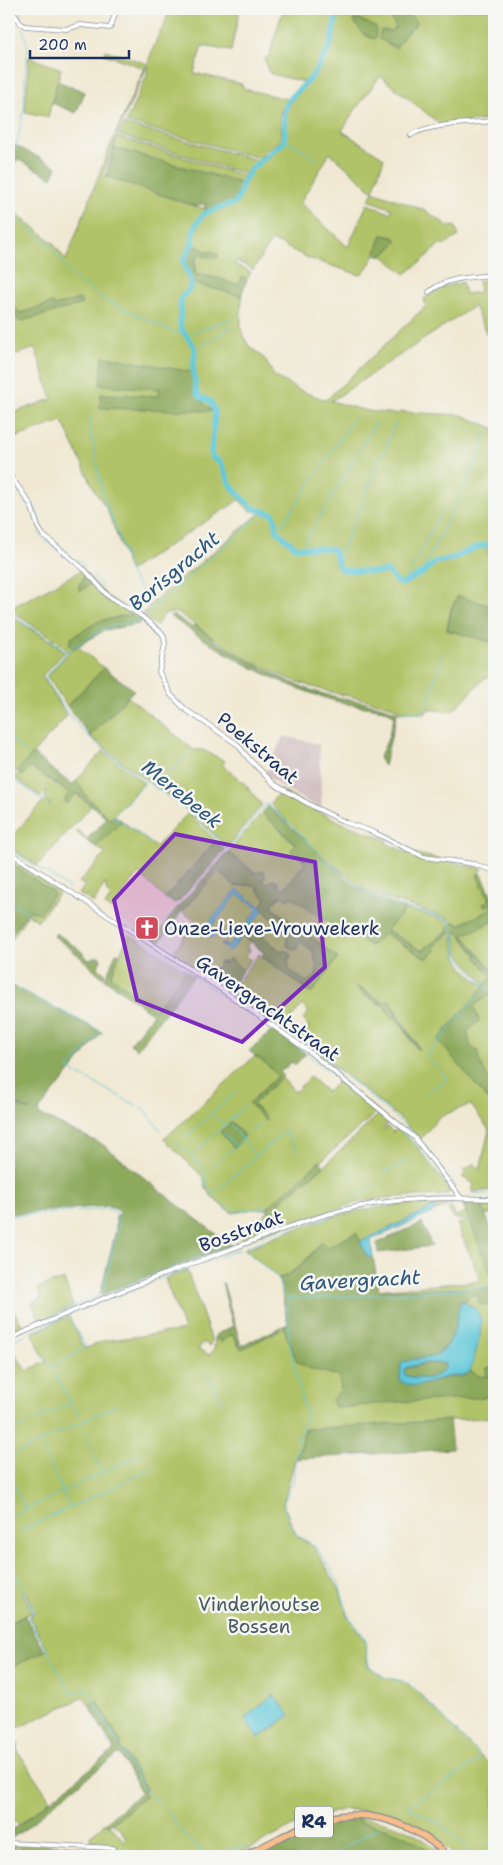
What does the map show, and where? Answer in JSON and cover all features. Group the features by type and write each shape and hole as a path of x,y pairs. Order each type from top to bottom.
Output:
{"highway":[{"name":"R4","path":"242,1856 296,1829 327,1818 360,1815 392,1821 416,1831 448,1856"},
{"path":"9,1852 72,1856"}],"street":[{"path":"9,14 16,15 20,23 25,26 66,29 81,25 110,28 117,9"},
{"path":"411,135 436,128 494,120"},
{"path":"429,292 450,280 494,275"},
{"name":"Poekstraat","path":"9,474 31,505 38,527 44,535 85,570 108,596 144,618 164,637 165,644 159,672 175,701 237,744 248,760 274,784 314,808 347,824 373,832 424,857 474,864 494,872"},
{"name":"Gavergrachtstraat","path":"9,852 288,1035 409,1132 461,1198"},
{"name":"Bosstraat","path":"9,1339 103,1298 332,1213 400,1200 494,1199"},
{"path":"9,1843 113,1848"}],"highlighted area":[{"path":"175,834 315,862 325,967 242,1042 137,1000 114,900"}],"shaded area":[{"path":"283,736 319,744 322,810 288,791 265,775"},
{"path":"137,874 142,875 170,901 176,903 179,901 152,939 110,913"}],"green space":[{"path":"170,9 240,9 231,51 202,46 194,73 242,84 244,89 287,99 280,114 282,136 280,141 267,150 260,158 126,122 147,75 149,59"},
{"path":"277,9 342,9 336,17 331,40 324,55 315,70 304,82 271,74 268,71 265,59 269,56 283,10"},
{"path":"348,9 494,9 494,119 441,125 380,76 342,131 384,158 373,191 424,210 450,227 455,226 459,236 442,246 441,243 405,274 383,256 396,242 394,237 382,235 371,262 360,275 308,258 272,240 253,270 236,261 234,264 251,272 247,279 243,277 239,284 232,284 222,279 195,274 196,258 199,254 205,256 209,253 193,244 202,218 236,204 250,171 286,141 287,134 284,114 297,91 311,79 332,47 337,18 342,11","holes":["330,153 373,191 369,200 392,209 390,213 367,204 348,247 300,203"]},
{"path":"393,12 411,16 416,22 396,48 379,39 381,30 391,31 396,27 392,20"},
{"path":"359,19 376,27 376,38 374,39 363,34 353,20"},
{"path":"105,50 145,63 147,67 121,124 103,176 208,210 199,217 190,245 181,261 189,282 243,296 241,329 248,345 265,359 274,376 301,391 326,400 426,306 424,299 441,288 462,282 465,294 480,292 478,281 494,279 494,350 474,306 331,401 367,411 397,414 401,412 461,415 494,428 494,549 493,546 487,545 486,548 494,567 494,607 458,596 451,608 447,630 494,643 494,674 484,679 454,710 449,712 428,709 425,714 397,713 397,708 322,690 298,682 243,657 176,612 164,614 156,626 143,614 151,604 259,514 255,511 250,511 239,500 129,571 106,507 95,491 62,421 9,440 9,414 52,399 35,348 9,357 9,310 19,320 80,299 54,307 53,304 20,313 9,301 9,207 52,242 66,260 110,146 144,70 144,68 104,54"},
{"path":"29,57 61,69 48,117 25,112"},
{"path":"57,81 85,92 76,113 52,103"},
{"path":"124,124 257,160 246,174 119,135"},
{"path":"118,137 245,176 241,183 114,148"},
{"path":"15,145 57,167 52,178 17,159 9,174 9,159"},
{"path":"114,148 241,183 239,192 233,202 208,210 204,208 206,204 197,205 197,207 106,176"},
{"path":"382,235 396,239 396,242 383,256 375,254"},
{"path":"193,244 208,253 210,251 219,255 216,259 211,256 198,255 194,262 195,274 222,279 232,284 239,284 242,277 247,279 241,296 192,283 184,262"},
{"path":"80,299 82,304 22,321 19,321 9,310 9,301 20,313 53,303 54,306"},
{"path":"103,356 192,372 195,394 212,411 100,408 101,394 158,396 160,389 100,385"},
{"path":"82,570 85,572 79,591 92,584 106,600 133,614 132,616 104,620 91,626 69,645 73,649 77,646 104,668 67,706 47,676 69,652 63,645 17,615 11,608"},
{"path":"85,572 108,597 143,620 138,624 105,630 73,649 69,645 71,638 99,621 133,614 106,600 92,584 79,591 79,584 83,581"},
{"path":"458,596 494,607 494,643 447,630 452,608"},
{"path":"9,612 65,652 42,676 67,716 9,780"},
{"path":"173,615 192,627 194,625 213,638 212,640 238,655 292,682 320,693 377,705 395,711 397,713 384,766 379,758 387,741 394,717 392,714 384,710 339,702 294,687 250,666 209,643 170,616"},
{"path":"104,668 134,690 90,736 67,706"},
{"path":"128,697 194,750 203,750 225,761 222,765 244,783 262,805 227,847 190,811 125,765 90,736"},
{"path":"103,751 144,783 114,815 156,847 188,813 216,841 165,898 139,874 112,910 105,906 111,896 107,893 105,883 94,903 79,894 87,882 83,885 79,882 106,853 87,841 109,819 87,797 76,781"},
{"path":"33,754 72,785 76,781 87,797 110,819 114,815 122,821 96,847 76,831 87,839 106,819 76,793 67,804 64,802 69,792 31,767 23,776 17,770"},
{"path":"31,767 69,793 67,804 75,793 91,806 37,866 9,847 9,840 44,800 51,806 45,798 47,790 41,797 15,778 19,773 23,776"},
{"path":"281,790 309,807 345,824 387,840 386,843 411,855 412,853 483,869 477,875 490,900 483,904 492,903 493,908 458,925 446,918 365,890 320,854 270,804"},
{"path":"268,806 356,886 375,897 406,909 387,930 422,951 447,931 453,922 456,922 458,925 462,924 493,908 492,904 485,907 483,904 490,900 477,875 481,873 494,900 494,921 463,935 494,972 494,997 488,995 474,1006 479,1021 467,1032 471,1047 478,1051 479,1060 494,1091 494,1107 438,1040 492,977 458,932 449,933 433,947 436,951 426,959 385,933 371,946 331,923 292,897 288,899 281,895 272,904 274,909 338,958 312,993 262,956 264,953 243,935 250,926 279,950 289,952 292,956 288,959 289,970 306,982 312,980 317,974 313,950 301,942 297,950 287,946 289,932 277,924 261,907 266,899 258,890 258,887 248,885 235,886 218,871 182,911 159,943 154,940 175,910 228,852 254,873 264,871 265,877 263,880 266,884 275,879 283,890 306,862 291,851 295,843 262,813"},
{"path":"262,813 295,844 306,862 283,890 275,879 266,884 257,874 228,852"},
{"path":"216,841 225,850 179,901 174,903 165,898"},
{"path":"9,856 59,892 38,921 28,914 9,943 9,925 54,893 9,862"},
{"path":"9,862 54,893 40,913 30,911 9,935"},
{"path":"218,871 235,886 248,885 258,887 258,890 266,899 261,907 252,900 250,902 258,910 229,946 224,943 221,945 230,951 243,935 250,942 246,947 250,950 246,955 251,960 243,970 230,959 228,962 219,964 218,968 211,968 207,975 199,970 198,972 191,967 192,965 173,953 195,922 182,911"},
{"path":"282,895 291,896 331,923 384,933 426,959 433,947 450,933 453,934 455,951 461,964 470,975 484,986 485,984 458,953 455,934 458,932 494,978 494,1190 472,1192 474,1184 462,1177 466,1174 464,1171 474,1163 480,1170 489,1130 471,1105 439,1117 420,1140 401,1119 297,1037 304,1028 307,1030 309,1027 303,1019 309,1012 302,1005 284,1027 230,991 259,954 311,993 338,958 274,909 272,904","holes":["361,988 383,1003 389,1000 419,1048 418,1050 396,1017 388,1013 384,1006 364,995"]},
{"path":"263,909 277,924 290,932 288,946 294,949 301,942 313,950 317,974 312,980 306,982 289,970 288,962 292,956 279,950 250,926"},
{"path":"406,909 445,920 451,924 447,931 422,951 387,930"},
{"path":"494,921 494,972 462,935"},
{"path":"56,933 80,950 89,960 100,957 101,960 98,967 105,974 103,978 54,936"},
{"path":"129,934 187,971 155,1010 110,976"},
{"path":"116,953 120,954 111,976 155,1010 187,971 194,976 137,1049 130,1044 153,1014 105,979"},
{"path":"230,959 243,970 228,990 207,975 211,968 218,968 220,962 225,963"},
{"path":"9,984 102,1032 38,1112 40,1115 102,1144 232,1246 100,1295 116,1230 116,1216 121,1213 114,1207 108,1206 9,1214 9,1102 29,1110 9,1100"},
{"path":"358,987 383,1002 389,1000 418,1050 396,1017 391,1018 385,1007 359,991 356,988"},
{"path":"274,1029 306,1054 295,1065 292,1062 280,1072 283,1076 253,1104 267,1119 265,1121 249,1103 278,1076 249,1051"},
{"path":"255,1056 278,1076 249,1103 266,1119 253,1104 281,1077 295,1092 310,1077 327,1092 339,1080 378,1111 266,1209 253,1209 233,1213 210,1194 204,1178 164,1139"},
{"path":"380,1113 389,1121 383,1129 385,1130 387,1126 393,1132 397,1128 416,1145 450,1189 449,1193 445,1195 393,1197 362,1201 293,1223 275,1212 274,1209 284,1198 324,1166"},
{"path":"232,1122 245,1137 234,1148 220,1132"},
{"path":"320,1161 324,1166 284,1198 274,1209 275,1212 293,1223 288,1225 266,1209"},
{"path":"456,1201 436,1211 433,1207 360,1242 356,1233 328,1247 322,1242 297,1268 279,1279 245,1249 324,1219 356,1211 389,1206"},
{"name":"Vinderhoutse Bossen","path":"462,1202 494,1203 494,1214 485,1214 494,1237 494,1417 383,1425 302,1444 295,1459 283,1504 297,1536 313,1546 340,1590 347,1616 365,1640 368,1666 386,1678 403,1681 415,1689 494,1770 494,1856 455,1856 432,1837 406,1822 379,1813 348,1810 348,1808 303,1821 251,1848 225,1856 151,1856 9,1847 9,1843 114,1848 103,1842 91,1842 90,1836 105,1823 110,1825 124,1841 126,1839 121,1830 112,1823 145,1796 142,1792 146,1789 120,1746 97,1701 89,1705 84,1697 9,1732 9,1666 10,1668 47,1650 29,1616 35,1612 26,1591 23,1593 32,1612 9,1623 9,1343 26,1371 46,1362 32,1333 69,1316 84,1349 103,1341 184,1330 165,1279 187,1270 212,1341 209,1346 204,1342 198,1349 209,1355 214,1350 215,1338 225,1340 227,1336 231,1335 235,1337 239,1347 280,1330 279,1328 288,1324 283,1298 481,1281 457,1224 469,1221 469,1219 456,1219 448,1209 451,1207 456,1216 466,1212","holes":["274,1695 277,1726 258,1738 245,1718"]},
{"path":"462,1202 481,1203 494,1237 494,1282"},
{"path":"268,1211 288,1225 237,1244 238,1242"},
{"path":"422,1223 432,1246 378,1253 377,1243"},
{"path":"356,1233 371,1258 373,1257 379,1290 494,1288 494,1312 488,1304 479,1305 478,1296 469,1294 468,1300 461,1301 457,1325 449,1343 436,1354 401,1364 400,1380 412,1385 420,1385 447,1377 463,1376 470,1371 479,1376 487,1377 486,1369 494,1365 494,1378 492,1378 490,1397 383,1403 343,1408 335,1407 332,1399 341,1390 339,1376 311,1369 297,1362 283,1326 288,1324 279,1279 297,1268 322,1242 328,1247"},
{"path":"64,1279 73,1306 40,1321 32,1303 41,1298 38,1288"},
{"path":"223,1282 241,1346 279,1328 280,1330 242,1349 239,1347 235,1337 231,1335 222,1342 215,1338 215,1335 233,1326"},
{"path":"9,1306 24,1328 9,1335"},
{"path":"426,1363 445,1363 445,1367 442,1372 427,1378 405,1375 404,1369"},
{"path":"449,1420 452,1449 295,1459 302,1444 304,1429"},
{"path":"25,1616 45,1651 10,1668 9,1623"},
{"path":"97,1701 122,1744 120,1746 146,1789 142,1792 146,1796 110,1825 105,1823 141,1792 119,1753 9,1840 9,1831 114,1750 89,1705"},
{"path":"9,1732 19,1746 16,1748 50,1800 19,1825 15,1822 9,1826"},
{"path":"358,1817 384,1822 405,1829 424,1840 445,1856 433,1856 424,1847 360,1822"},
{"path":"358,1817 360,1822 399,1833 417,1843 433,1856 259,1856 300,1834 300,1831 314,1825 343,1818"}],"water":[{"path":"237,890 250,899 248,901 237,894 210,928 215,935 212,938 204,931 204,928"},
{"path":"251,900 263,910 231,950 228,951 222,944 229,946 258,910 250,902"},
{"path":"434,1207 436,1211 371,1240 373,1257 368,1258 360,1242"},
{"path":"461,1301 478,1312 481,1324 470,1371 462,1375 447,1377 423,1385 405,1384 400,1380 401,1364 431,1357 445,1348 453,1334","holes":["426,1363 445,1363 442,1372 432,1377 416,1378 405,1375 404,1369 408,1367"]},
{"path":"274,1695 290,1715 258,1738 245,1718"}],"waterway":[{"path":"20,20 22,9"},
{"path":"345,9 335,20 332,41 317,68 310,79 287,104 284,114 284,142 251,169 243,182 235,203 207,212 201,217 195,226 192,244 183,261 191,287 181,298 180,323 195,351 193,369 196,391 200,397 210,401 215,411 211,455 220,462 230,484 237,493 253,508 273,514 277,531 295,547 331,549 334,551 340,569 387,571 397,582 402,584 424,572 435,562 454,558 474,548 489,544 494,560"},
{"path":"9,168 18,139 24,108 28,48 23,28"},
{"path":"285,139 318,160"},
{"path":"9,186 13,189 9,199"},
{"path":"9,212 49,244 68,270 94,292"},
{"path":"9,230 17,219"},
{"path":"96,294 172,331 187,336"},
{"path":"192,333 233,318"},
{"path":"199,347 233,326"},
{"path":"281,527 355,416"},
{"path":"91,417 91,434 104,499 118,533 130,573 145,597 144,603 139,610"},
{"path":"304,543 377,421"},
{"path":"340,555 396,422"},
{"path":"423,569 473,470 483,445 486,428"},
{"path":"16,488 30,508"},
{"path":"27,496 37,511 41,528"},
{"path":"407,577 444,506"},
{"name":"Borisgracht","path":"144,616 265,511"},
{"path":"39,532 43,539"},
{"path":"46,541 57,549"},
{"path":"57,544 70,554"},
{"path":"77,559 86,567"},
{"path":"93,575 102,586"},
{"path":"110,600 140,618"},
{"name":"Merebeek","path":"9,609 22,621 66,651 65,655 45,677 58,700 73,719 106,751 190,812 225,848 228,848 266,804 343,875 371,895 398,906 445,918 452,926 458,956 494,997"},
{"name":"Borisgracht","path":"67,652 106,628 113,625 135,623 142,619"},
{"path":"400,711 424,713 426,711 442,654"},
{"path":"9,737 28,755"},
{"path":"156,789 189,752"},
{"path":"16,781 49,805"},
{"path":"145,783 113,816 152,844"},
{"path":"13,851 69,888"},
{"path":"9,856 59,890"},
{"path":"62,892 104,918"},
{"path":"9,900 29,914"},
{"path":"141,941 189,973"},
{"path":"154,941 172,954"},
{"path":"175,955 191,966"},
{"path":"199,971 205,975"},
{"path":"194,976 206,984"},
{"path":"207,976 227,990"},
{"path":"9,984 101,1031 68,1069 145,1110 161,1130"},
{"path":"207,985 233,1002"},
{"path":"231,993 284,1028"},
{"path":"427,1093 447,1078 428,1058 428,1054 480,993"},
{"path":"237,1005 271,1028"},
{"path":"286,1030 293,1035"},
{"path":"281,1035 306,1053"},
{"path":"295,1036 322,1058"},
{"path":"308,1055 318,1063"},
{"path":"324,1059 342,1074"},
{"path":"320,1064 375,1109"},
{"path":"344,1075 366,1093"},
{"path":"185,1137 236,1092"},
{"path":"368,1095 393,1115"},
{"path":"197,1150 245,1106"},
{"path":"212,1114 224,1125"},
{"path":"395,1117 421,1140"},
{"path":"213,1166 259,1124"},
{"path":"231,1125 256,1156"},
{"path":"397,1127 418,1147 437,1173"},
{"path":"213,1194 285,1131 299,1153"},
{"path":"223,1133 234,1145"},
{"path":"175,1142 191,1154 200,1165 205,1173 210,1191 225,1206 236,1210 267,1208"},
{"path":"424,1144 431,1154"},
{"path":"385,1173 409,1160"},
{"path":"440,1166 445,1173"},
{"path":"439,1175 449,1189"},
{"path":"449,1177 456,1186"},
{"path":"350,1193 355,1197 372,1186"},
{"path":"474,1194 494,1194"},
{"path":"474,1201 494,1202"},
{"path":"9,1216 111,1209 118,1217 118,1228 102,1294 40,1321"},
{"path":"300,1227 333,1216"},
{"path":"238,1243 292,1223"},
{"path":"246,1247 295,1228"},
{"path":"187,1262 229,1246"},
{"path":"219,1257 240,1249"},
{"path":"244,1249 277,1277 283,1296"},
{"path":"191,1267 215,1258"},
{"path":"109,1292 185,1263"},
{"path":"156,1280 187,1269"},
{"path":"9,1271 17,1284"},
{"path":"103,1301 153,1282"},
{"name":"Gavergracht","path":"477,1856 439,1823 407,1807 475,1763 480,1758 479,1755 409,1684 400,1680 383,1677 373,1670 369,1665 364,1636 349,1616 338,1581 316,1547 297,1535 293,1530 285,1513 284,1502 293,1481 298,1439 306,1417 289,1342 287,1298 320,1298 494,1287"},
{"path":"83,1309 93,1304"},
{"path":"29,1333 68,1315 86,1347 52,1368 46,1358"},
{"path":"9,1335 23,1329"},
{"path":"12,1340 25,1335"},
{"path":"207,1374 223,1403"},
{"path":"9,1432 71,1403 56,1375"},
{"path":"71,1403 79,1415"},
{"path":"9,1457 117,1405"},
{"path":"83,1428 102,1473"},
{"path":"20,1531 70,1507 42,1446"},
{"path":"9,1517 140,1455"},
{"path":"71,1507 154,1468"},
{"path":"13,1482 25,1509"},
{"path":"9,1557 33,1611 28,1617 72,1694 87,1688 119,1746"},
{"path":"121,1750 146,1792 166,1809"},
{"path":"169,1813 184,1836 205,1853 222,1852 243,1845 246,1846"},
{"path":"331,1856 380,1826"}],"place":[{"name":"Onze-Lieve-Vrouwekerk","path":"147,928"}]}
